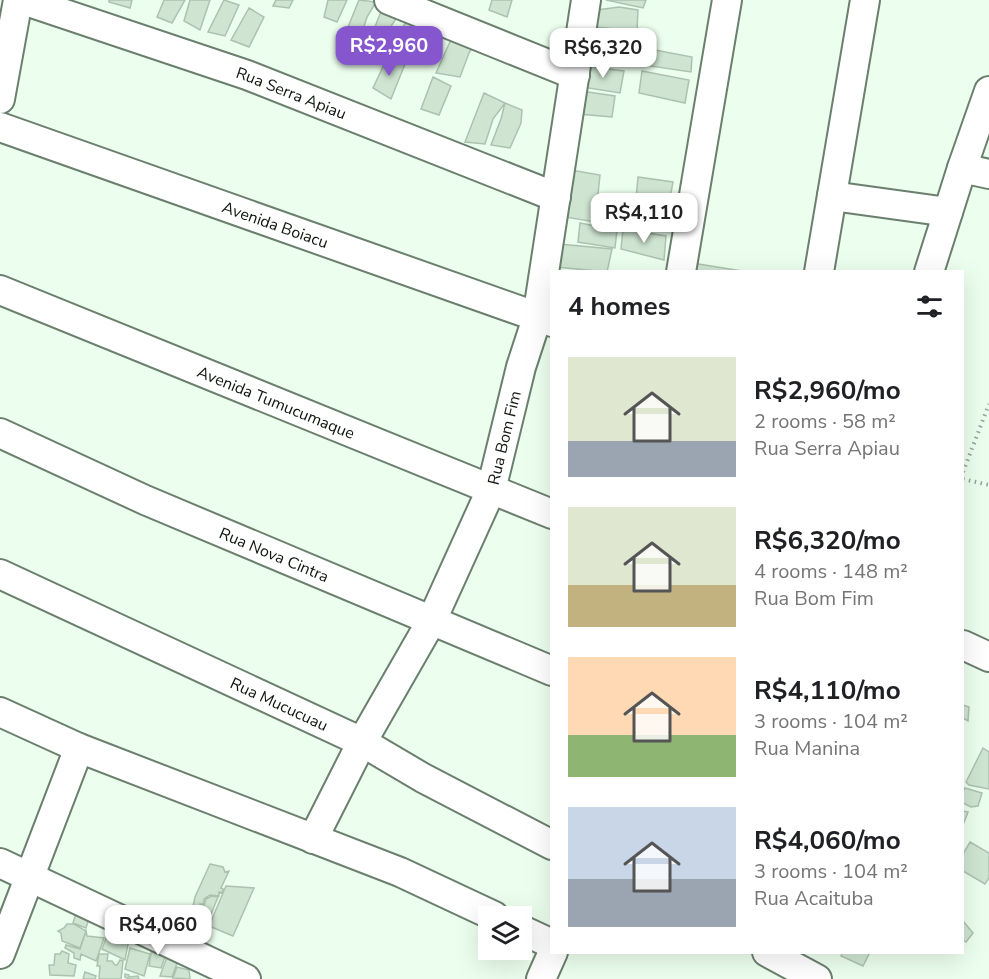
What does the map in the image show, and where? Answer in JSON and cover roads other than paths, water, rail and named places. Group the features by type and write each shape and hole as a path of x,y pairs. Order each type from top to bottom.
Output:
{"street":[{"path":"0,99 21,0"},
{"name":"Rua Serra Apiau","path":"21,0 247,75 556,197"},
{"path":"389,0 575,75"},
{"name":"Rua Bom Fim","path":"313,839 362,742 432,620 491,490 521,367 545,320 556,197 586,0"},
{"path":"681,270 727,0"},
{"path":"819,270 865,0"},
{"path":"931,270 948,212 975,171 989,91"},
{"name":"Avenida Boiacu","path":"0,127 545,320"},
{"path":"832,196 948,212"},
{"name":"Avenida Tumucumaque","path":"0,290 550,513"},
{"name":"Rua Nova Cintra","path":"0,433 145,500 550,670"},
{"name":"Rua Mucucuau","path":"0,574 362,742 423,778 550,844"},
{"path":"964,645 989,657"},
{"path":"0,712 79,748 400,872 478,909"},
{"path":"0,954 79,748"},
{"path":"0,863 246,979"},
{"path":"532,935 550,943"},
{"path":"541,979 552,954"},
{"path":"771,954 817,979"}]}
